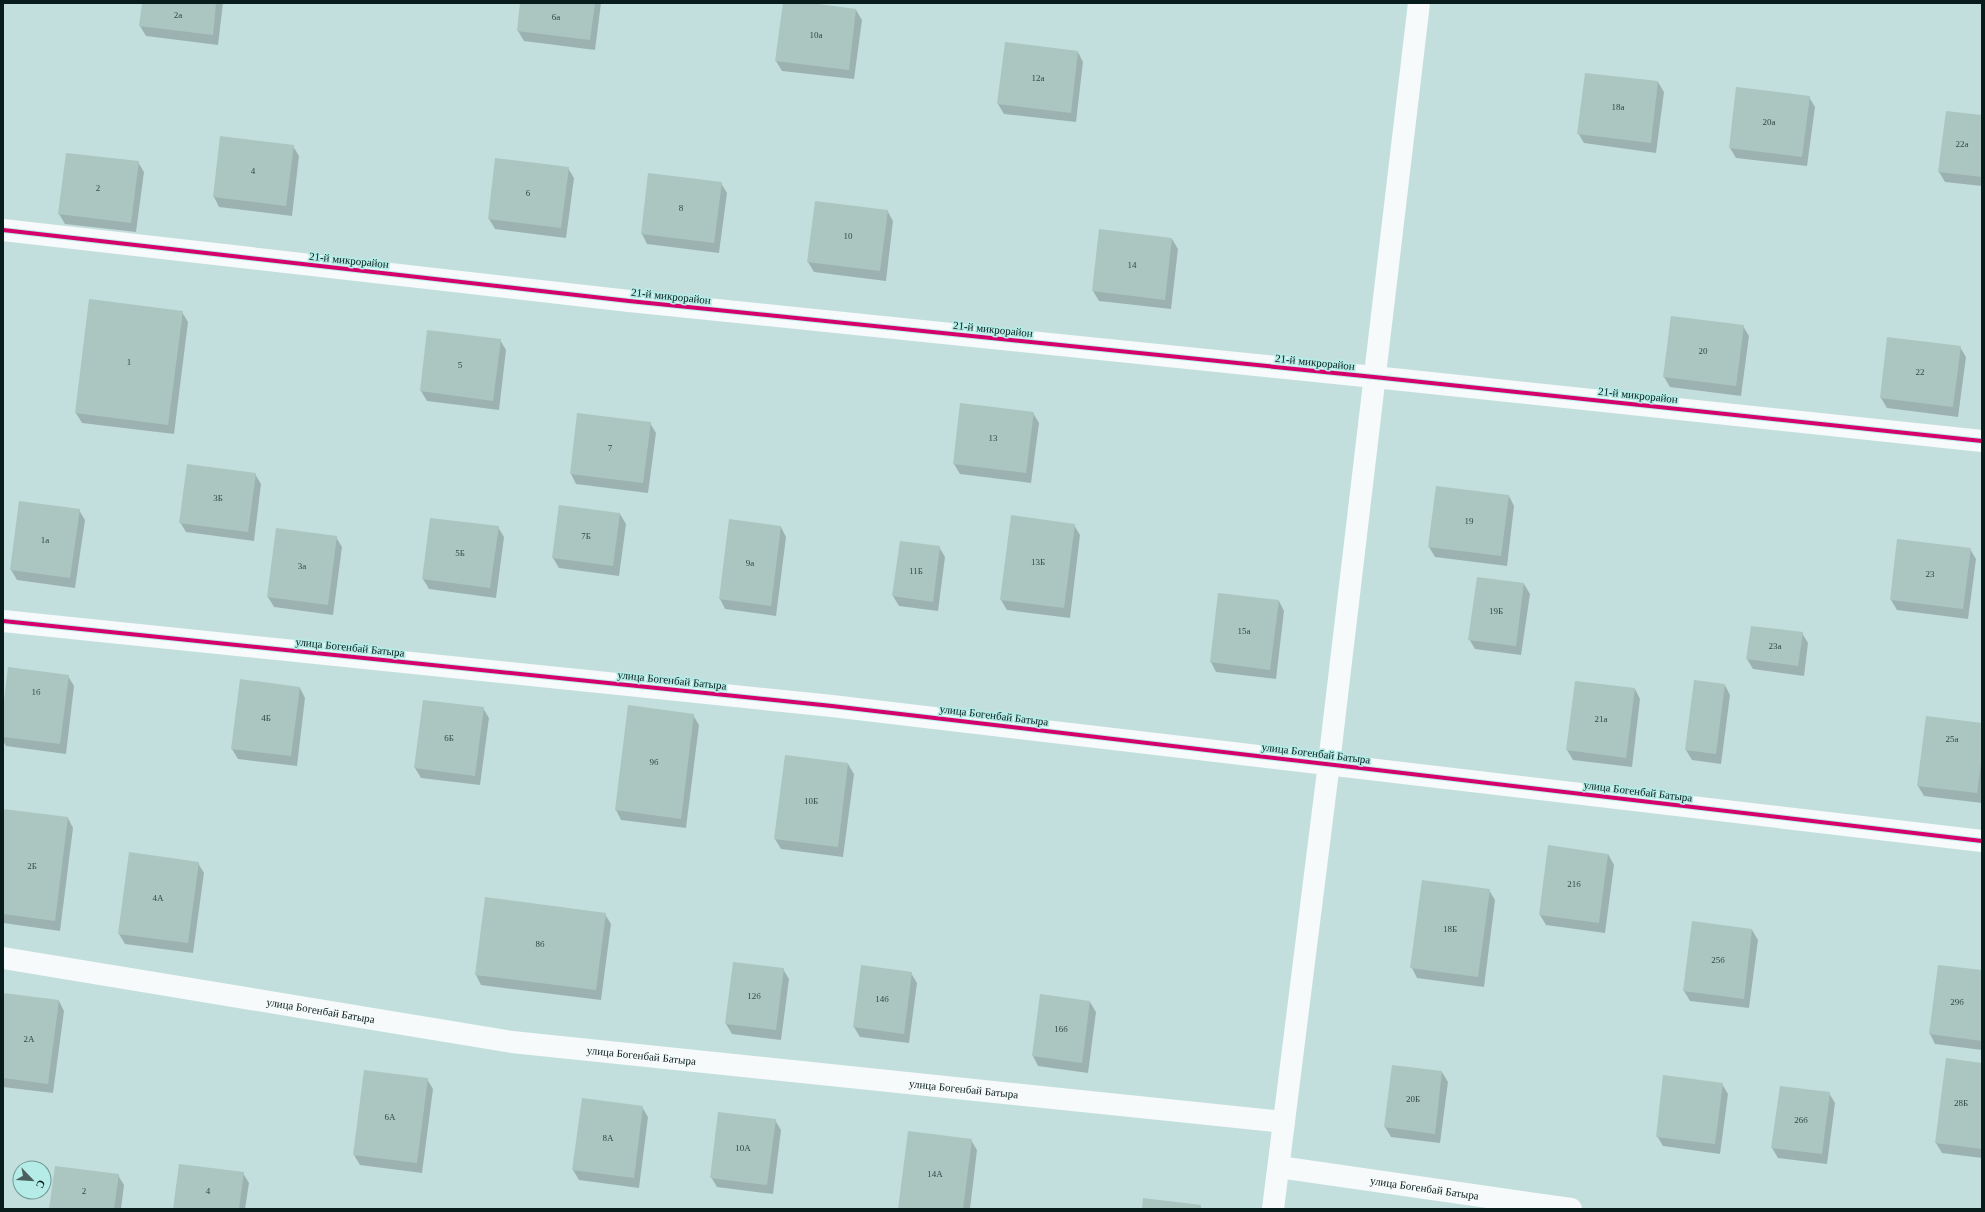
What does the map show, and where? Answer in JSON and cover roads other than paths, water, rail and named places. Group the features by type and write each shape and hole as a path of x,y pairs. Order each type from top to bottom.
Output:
{"street":[{"path":"1273,1209 1329,763 1419,3"},
{"name":"21-й микрорайон","path":"3,230 629,301 1982,441"},
{"name":"улица Богенбай Батыра","path":"3,621 832,706 1329,763 1982,841"},
{"name":"улица Богенбай Батыра","path":"3,958 512,1042 1284,1122"},
{"name":"улица Богенбай Батыра","path":"1279,1167 1571,1209"}]}
